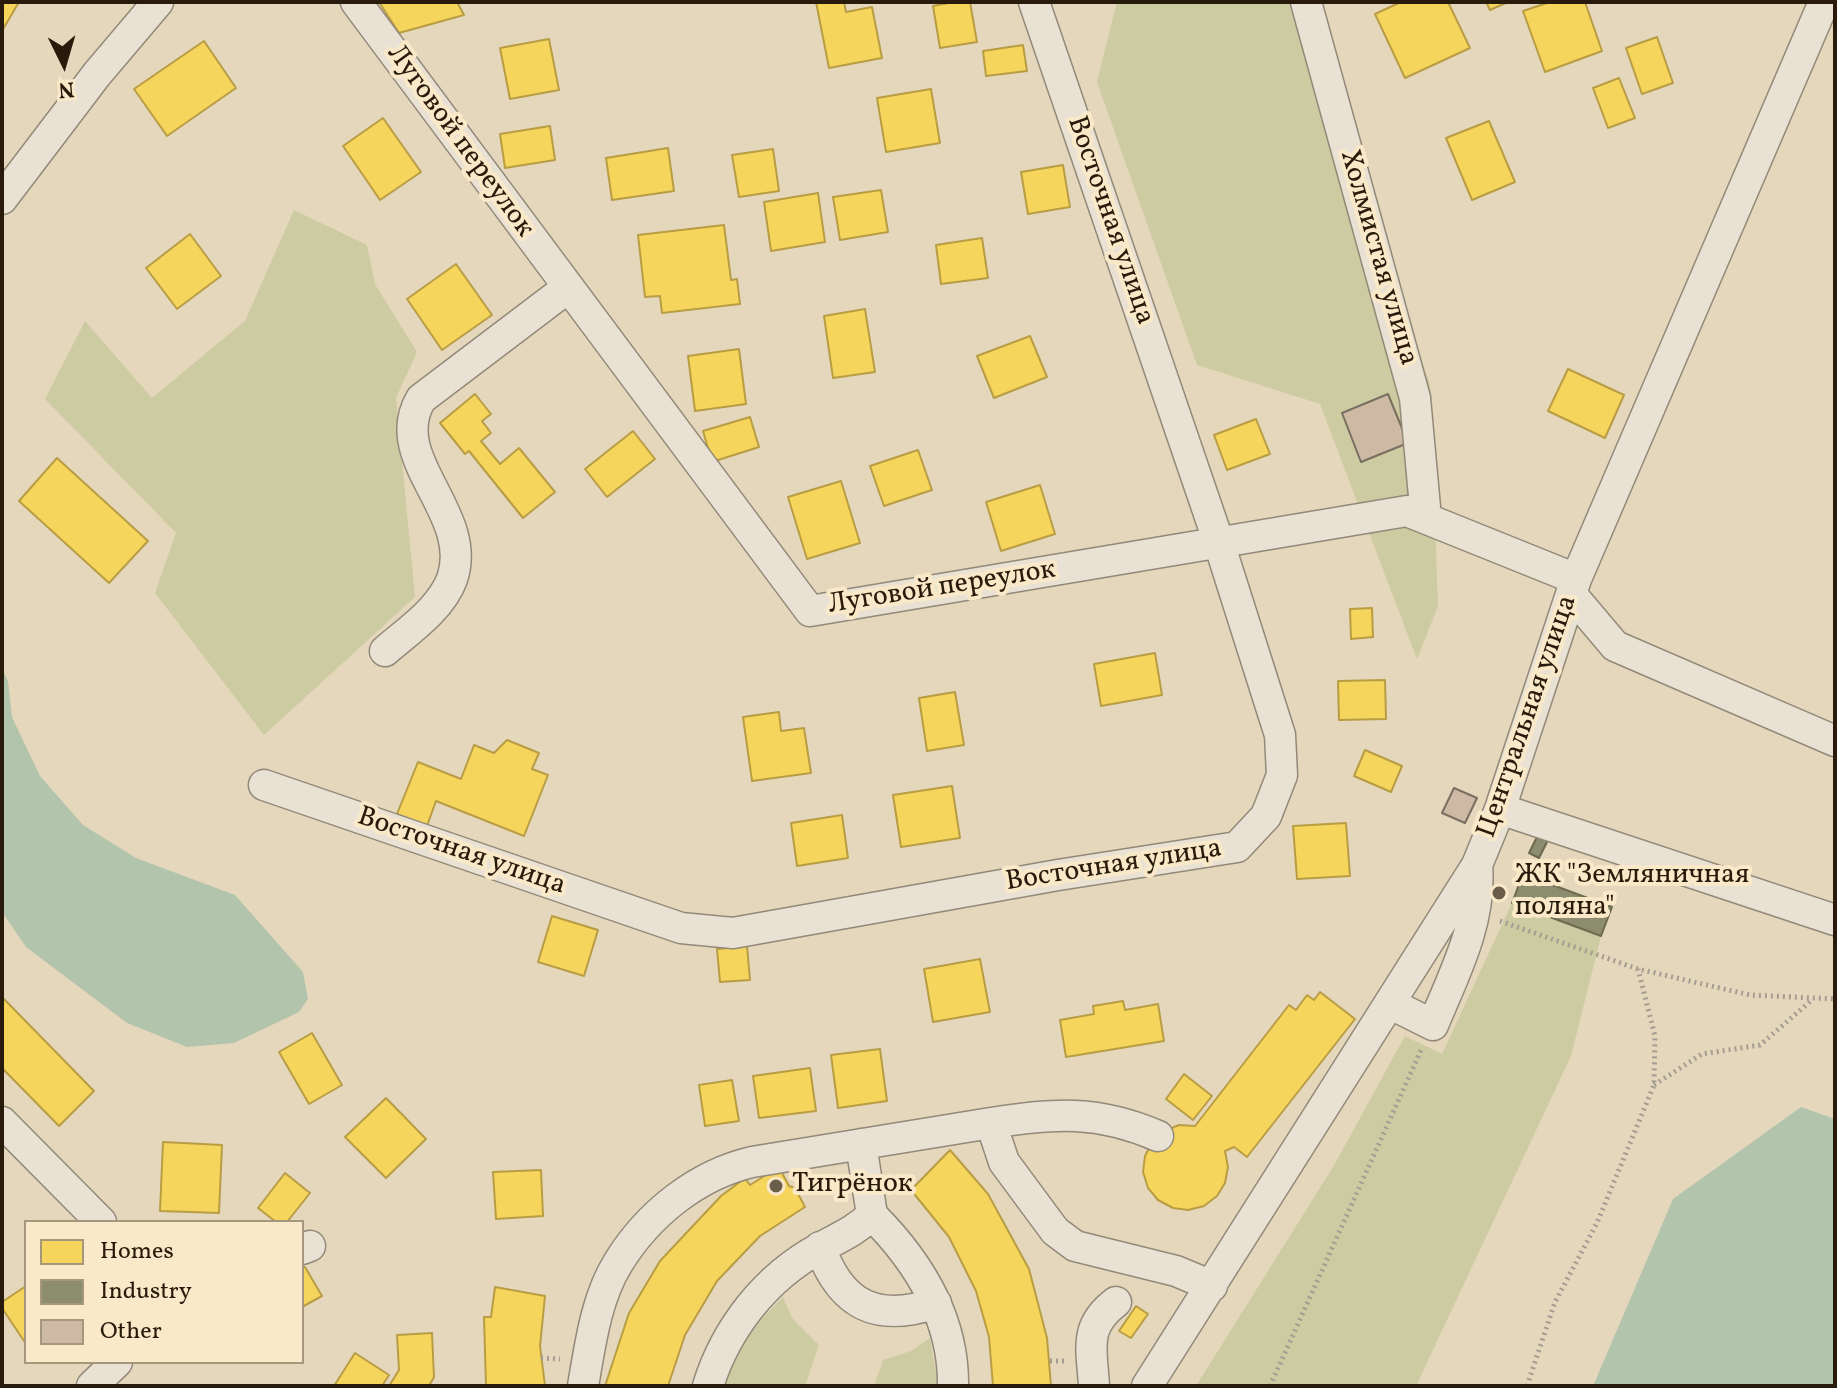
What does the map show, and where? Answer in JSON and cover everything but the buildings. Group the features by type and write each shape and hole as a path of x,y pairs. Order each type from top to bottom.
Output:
{"street":[{"path":"2,199 97,74 158,2"},
{"name":"Луговой переулок","path":"356,2 566,289 810,611 1407,511 1574,587"},
{"name":"Восточная улица","path":"264,785 681,928 733,933 1058,875 1237,847 1266,816 1282,775 1280,735 1219,543 1034,2"},
{"name":"Холмистая улица","path":"1306,2 1415,398 1426,518"},
{"name":"Центральная улица","path":"1147,1386 1477,865 1500,809 1574,587 1824,2"},
{"path":"385,651 435,606 452,578 456,547 447,515 418,459 411,436 411,415 421,399 566,289"},
{"path":"1574,587 1615,646 1835,741"},
{"path":"1500,809 1835,920"},
{"path":"1391,1004 1433,1025 1476,913 1479,891 1477,865"},
{"path":"583,1386 602,1300 618,1263 659,1214 693,1185 727,1168 1053,1114 1136,1127 1153,1143"},
{"path":"2,1122 99,1220"},
{"path":"991,1123 1004,1162 1055,1231 1075,1246 1176,1271 1212,1286"},
{"path":"861,1144 872,1215 899,1241 920,1271 936,1303 948,1339 953,1386"},
{"path":"708,1386 722,1350 748,1309 790,1267 820,1247 854,1233 872,1215"},
{"path":"820,1247 830,1276 850,1298 878,1311 908,1313 936,1303"},
{"path":"1094,1386 1091,1331 1099,1315 1116,1302"},
{"path":"92,1386 115,1364"}],"path":[{"path":"1476,913 1638,969 1750,995 1835,999"},
{"path":"1527,1386 1555,1302 1597,1223 1654,1085 1655,1036 1638,969"},
{"path":"1654,1085 1702,1054 1760,1045 1814,998"},
{"path":"1270,1386 1433,1025"}],"shaded area":[{"path":"1117,2 1293,2 1430,384 1438,606 1417,659 1320,404 1197,365 1097,82"},
{"path":"294,210 367,245 375,284 417,352 396,398 415,597 264,735 155,593 176,533 45,399 85,321 152,398 245,321"},
{"path":"2,669 8,681 12,717 40,776 83,825 136,858 235,895 303,972 308,999 299,1012 234,1043 187,1047 127,1023 26,947 2,912"},
{"path":"1512,903 1601,936 1571,1056 1416,1386 1196,1386 1333,1167 1405,1036 1442,1054"},
{"path":"1801,1107 1835,1119 1835,1386 1593,1386 1673,1199"},
{"path":"783,1297 792,1318 819,1345 805,1386 722,1386 748,1333"},
{"path":"930,1338 938,1386 874,1386 883,1360 911,1351"}],"place":[{"name":"ЖК \"Земляничная поляна\"","path":"1499,893"},
{"name":"Тигрёнок","path":"776,1186"}]}
